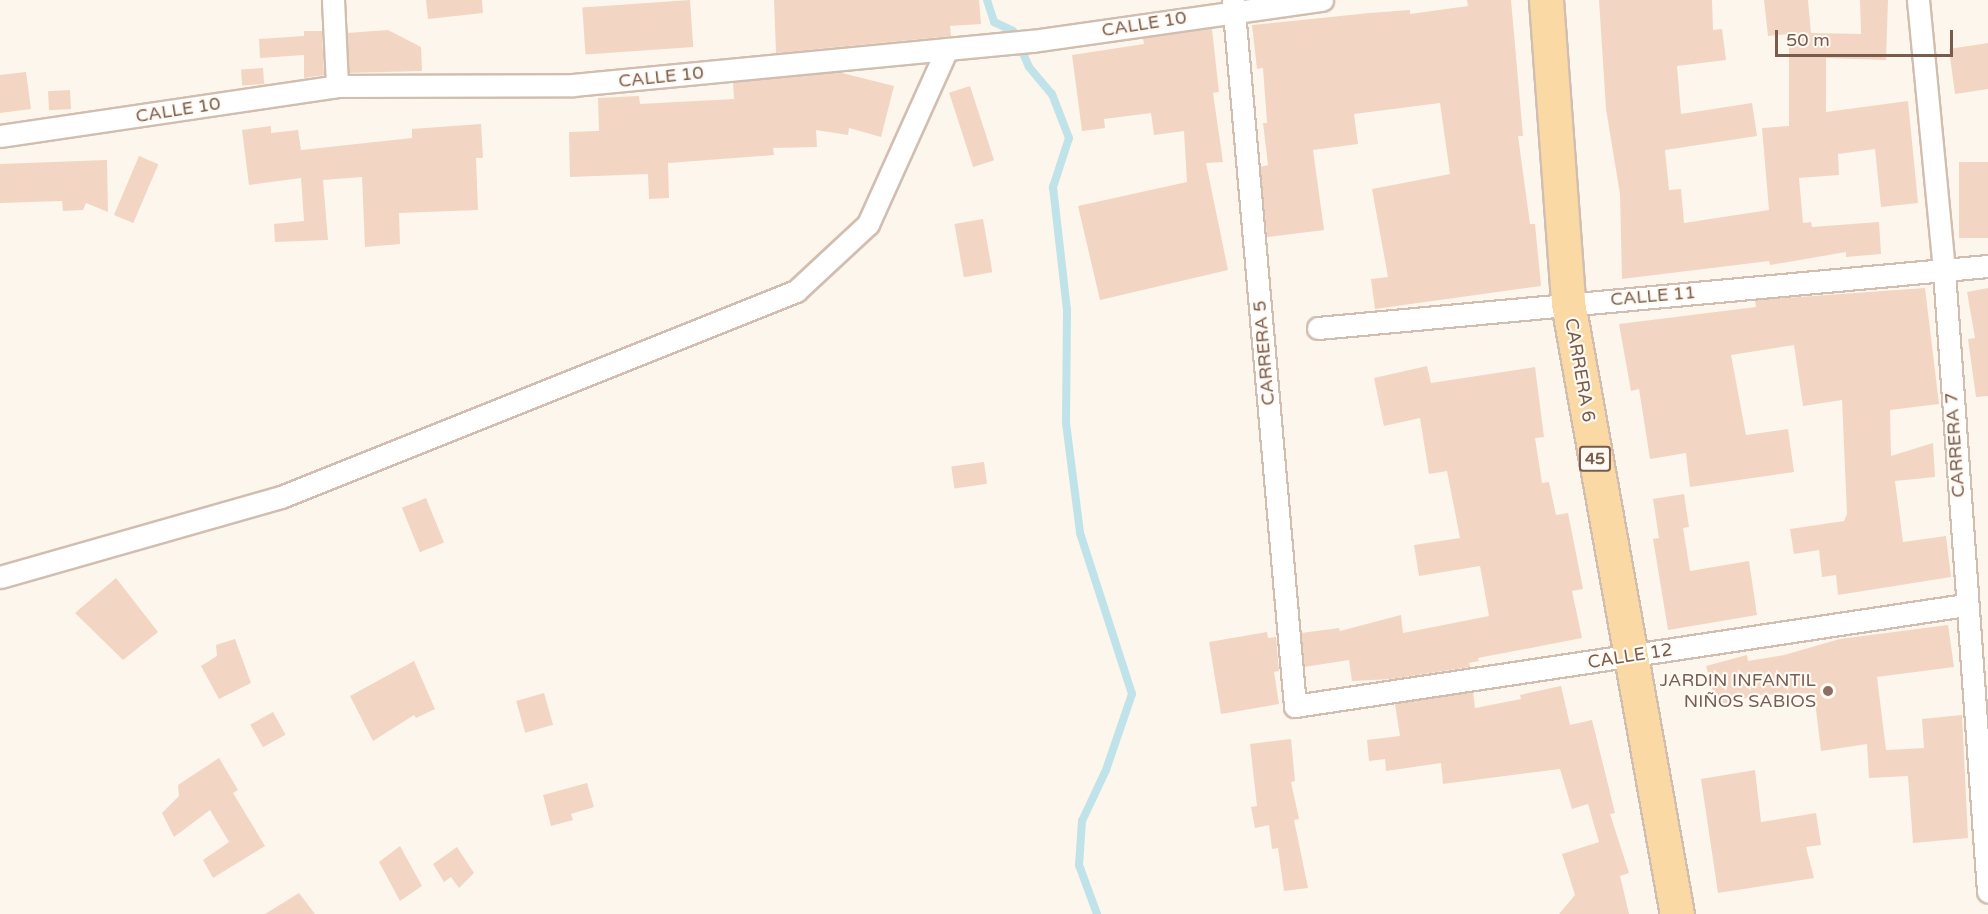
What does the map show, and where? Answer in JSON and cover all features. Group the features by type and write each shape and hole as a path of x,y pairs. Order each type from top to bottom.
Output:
{"main road":[{"name":"CARRERA 6","path":"1546,0 1568,303 1629,656 1677,914"}],"street":[{"path":"333,0 337,86"},
{"name":"CALLE 10","path":"0,136 337,86 573,85 1033,41 1233,5 1322,0"},
{"name":"CARRERA 7","path":"1918,0 1944,271 1965,605 1988,891"},
{"name":"CARRERA 5","path":"1233,5 1295,706"},
{"path":"0,577 281,497 796,291 868,224 947,49"},
{"name":"CALLE 11","path":"1318,328 1568,303 1988,266"},
{"name":"CALLE 12","path":"1295,706 1965,605"}],"building":[{"path":"426,0 482,0 483,13 428,19"},
{"path":"690,0 693,47 586,54 582,8"},
{"path":"774,0 979,0 981,24 950,26 951,36 776,53"},
{"path":"1467,0 1511,0 1523,136 1518,136 1530,224 1535,224 1541,286 1375,309 1371,279 1388,277 1372,189 1450,174 1440,103 1354,114 1358,144 1313,150 1324,230 1267,237 1260,167 1268,165 1263,123 1267,123 1263,68 1257,69 1252,25 1410,10 1410,14 1468,6"},
{"path":"1599,0 1712,0 1713,30 1722,29 1726,60 1677,66 1681,114 1752,103 1757,136 1665,150 1669,190 1681,189 1684,223 1769,210 1762,128 1789,126 1789,34 1768,36 1764,0 1808,0 1811,33 1861,34 1860,0 1888,0 1886,60 1826,58 1826,112 1908,101 1918,203 1881,207 1875,149 1838,154 1839,175 1799,178 1803,223 1811,222 1812,227 1879,222 1881,254 1846,257 1846,252 1770,265 1769,261 1622,279 1620,194 1606,109"},
{"path":"1212,29 1219,92 1213,93 1223,162 1206,163 1228,270 1100,300 1078,206 1187,182 1184,131 1154,135 1151,113 1104,119 1105,128 1082,131 1072,55 1144,44 1143,38"},
{"path":"388,30 421,47 422,71 349,73 347,33"},
{"path":"304,31 322,31 324,75 304,78 304,55 260,58 259,39 304,36"},
{"path":"1988,43 1988,89 1955,94 1949,49"},
{"path":"263,68 264,84 242,85 241,70"},
{"path":"26,72 31,109 0,113 0,75"},
{"path":"838,72 894,86 881,137 849,128 848,135 816,130 817,147 773,148 774,155 668,163 669,198 649,199 648,174 570,177 569,132 599,131 598,98 639,96 640,104 734,99 733,82"},
{"path":"970,86 994,160 973,167 949,93"},
{"path":"70,90 71,109 49,110 48,91"},
{"path":"481,124 483,158 476,158 478,210 399,213 400,244 365,247 362,177 323,180 328,240 275,242 274,224 304,221 301,178 249,185 242,130 271,126 271,133 298,130 301,150 412,138 412,129"},
{"path":"139,156 158,164 133,223 114,215"},
{"path":"107,160 108,212 86,203 83,210 63,211 62,201 0,203 0,164"},
{"path":"1959,162 1988,162 1988,238 1959,238"},
{"path":"983,219 992,272 964,277 954,224"},
{"path":"1925,288 1939,404 1890,410 1891,456 1933,443 1935,477 1895,481 1903,542 1946,536 1951,577 1838,595 1836,575 1822,577 1819,550 1794,554 1790,529 1844,521 1847,514 1842,400 1803,406 1794,345 1731,355 1746,435 1788,429 1794,472 1690,487 1686,453 1650,459 1639,389 1631,391 1619,324 1756,307 1755,300"},
{"path":"1988,288 1988,396 1976,397 1968,339 1975,338 1967,292"},
{"path":"1427,366 1431,383 1535,367 1544,437 1535,438 1542,483 1549,482 1556,515 1568,513 1583,589 1572,591 1582,638 1478,658 1479,661 1469,663 1470,667 1391,679 1352,681 1349,660 1304,667 1301,633 1339,628 1340,631 1401,615 1403,633 1489,616 1480,566 1419,576 1414,545 1460,538 1447,471 1429,474 1420,418 1384,426 1374,378"},
{"path":"984,462 987,484 954,488 951,467"},
{"path":"1684,494 1689,527 1683,528 1690,571 1749,561 1757,615 1668,630 1653,539 1659,538 1653,499"},
{"path":"426,498 444,543 420,552 402,508"},
{"path":"116,578 158,632 123,660 75,613"},
{"path":"1948,625 1954,667 1877,677 1886,750 1924,748 1922,719 1962,715 1968,838 1913,843 1908,776 1869,778 1867,744 1821,751 1814,693 1757,695 1717,706 1706,666 1747,655 1748,661 1784,655 1840,639"},
{"path":"1267,632 1268,638 1276,637 1279,671 1274,672 1279,704 1221,714 1209,642"},
{"path":"235,639 251,683 219,699 201,666 217,656 216,645"},
{"path":"414,661 435,709 416,718 414,715 373,741 350,696"},
{"path":"1561,686 1570,725 1592,720 1615,813 1610,814 1629,873 1620,876 1629,914 1559,914 1575,895 1562,854 1599,842 1588,804 1572,809 1560,769 1443,784 1441,763 1386,771 1385,759 1369,761 1367,740 1400,736 1395,704 1473,692 1475,708 1521,699 1520,695"},
{"path":"544,693 553,725 525,733 516,701"},
{"path":"273,712 286,735 263,747 250,725"},
{"path":"1291,739 1295,781 1291,782 1299,819 1294,820 1308,888 1284,891 1278,848 1272,849 1269,825 1255,828 1251,807 1257,806 1250,744"},
{"path":"219,758 238,790 233,793 265,846 213,878 203,860 229,842 210,810 174,837 162,813 179,796 178,785"},
{"path":"1755,770 1761,822 1816,813 1821,845 1806,847 1814,878 1718,893 1701,779"},
{"path":"587,783 594,807 571,814 573,820 551,826 543,795"},
{"path":"400,846 422,886 400,901 379,862"},
{"path":"457,847 474,873 459,888 451,877 444,882 433,864"},
{"path":"299,893 315,914 265,914"}],"waterway":[{"path":"987,0 994,22 1013,31 1029,67 1052,94 1069,138 1053,187 1067,310 1066,423 1080,533 1132,694 1106,770 1082,821 1079,865 1097,914"}],"place":[{"name":"JARDIN INFANTIL NIÑOS SABIOS","path":"1828,691"}]}
